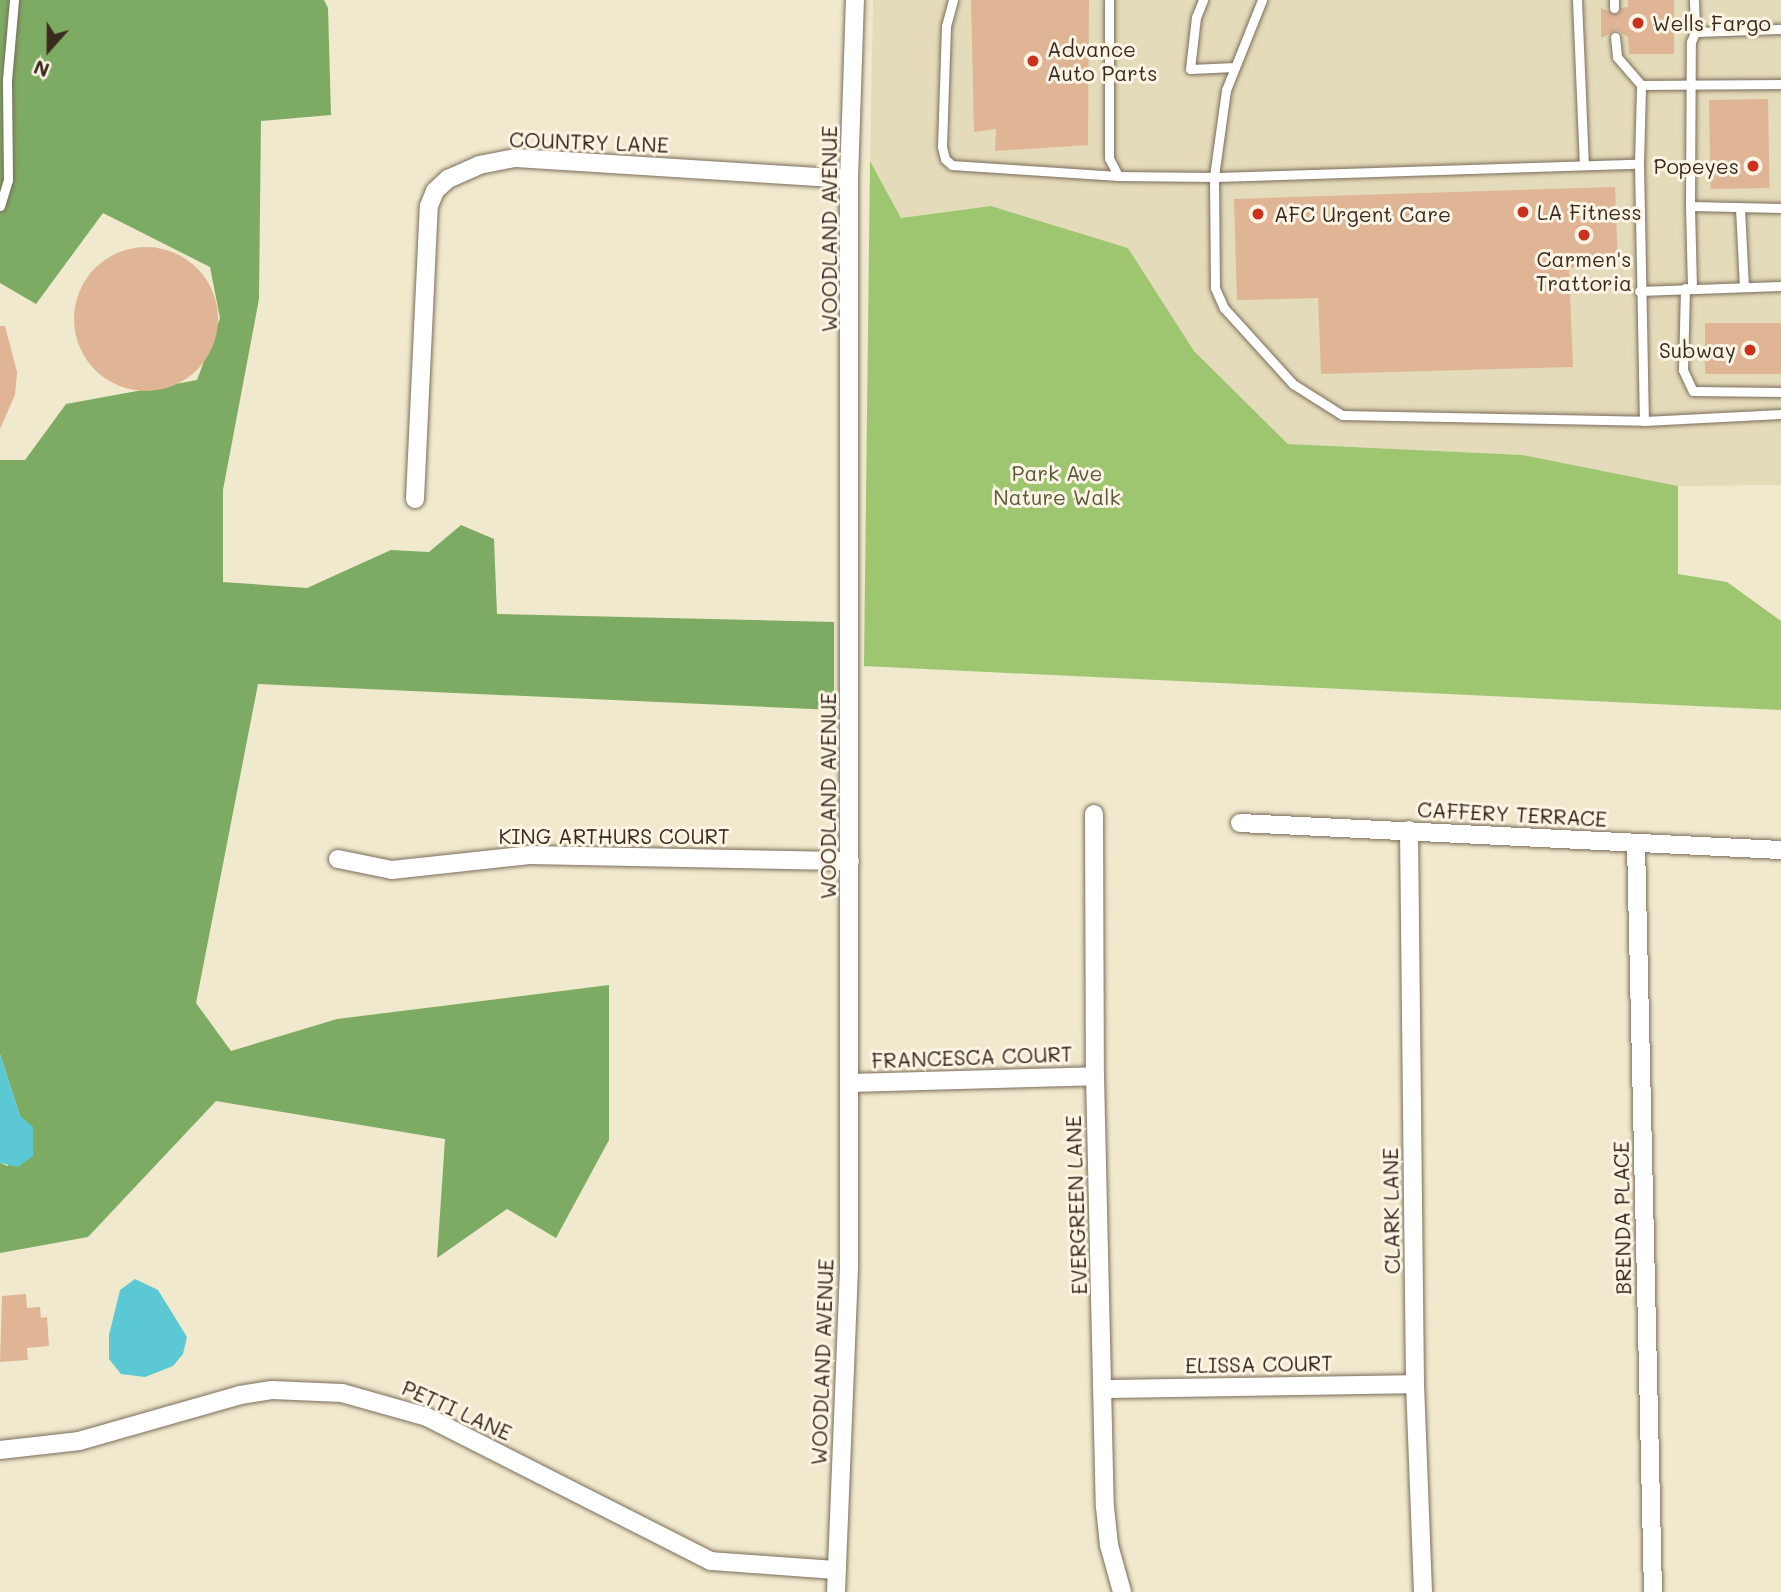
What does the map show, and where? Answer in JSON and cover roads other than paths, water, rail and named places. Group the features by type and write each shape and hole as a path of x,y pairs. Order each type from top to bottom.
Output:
{"street":[{"name":"WOODLAND AVENUE","path":"836,1592 849,1268 849,179 855,0"},
{"name":"COUNTRY LANE","path":"415,499 429,206 435,191 448,179 479,165 516,158 849,179"},
{"name":"EVERGREEN LANE","path":"1094,814 1095,1076 1106,1520 1122,1592"},
{"name":"CAFFERY TERRACE","path":"1240,823 1781,850"},
{"name":"CLARK LANE","path":"1409,830 1415,1384 1423,1592"},
{"name":"BRENDA PLACE","path":"1636,844 1653,1592"},
{"name":"KING ARTHURS COURT","path":"338,859 392,870 529,855 850,861"},
{"name":"FRANCESCA COURT","path":"850,1083 1095,1076"},
{"name":"ELISSA COURT","path":"1104,1389 1415,1384"},
{"name":"PETTI LANE","path":"0,1450 79,1441 240,1395 272,1390 342,1393 427,1418 711,1561 837,1570"}],"lane":[{"path":"0,206 8,180 7,80 14,0"},
{"path":"953,0 946,26 942,147 946,159 952,165 1118,176 1214,177 1639,164"},
{"path":"1109,0 1108,158 1118,176"},
{"path":"1203,0 1196,17 1190,69 1235,67"},
{"path":"1262,0 1235,67 1218,124 1214,177 1215,288 1224,308 1293,384 1342,415 1644,421 1781,414"},
{"path":"1577,0 1584,164"},
{"path":"1694,0 1695,32 1689,85 1689,288 1684,370 1693,391 1781,392"},
{"path":"1695,32 1781,29"},
{"path":"1615,37 1618,57 1641,85 1639,291 1644,421"},
{"path":"1641,85 1781,84"},
{"path":"1690,206 1781,208"},
{"path":"1740,208 1744,286"},
{"path":"1639,291 1781,286"}],"water":[{"path":"0,1054 20,1116 33,1127 33,1156 18,1167 0,1163"},
{"path":"135,1279 158,1290 187,1337 183,1354 173,1366 145,1377 121,1374 109,1359 109,1335 120,1290"}],"place":[{"name":"Wells Fargo","path":"1638,23"},
{"name":"Advance Auto Parts","path":"1033,61"},
{"name":"Popeyes","path":"1753,166"},
{"name":"LA Fitness","path":"1523,212"},
{"name":"AFC Urgent Care","path":"1258,214"},
{"name":"Carmen's Trattoria","path":"1584,235"},
{"name":"Subway","path":"1750,350"}],"park label":[{"name":"Park Ave Nature Walk","path":"1057,485"}]}
